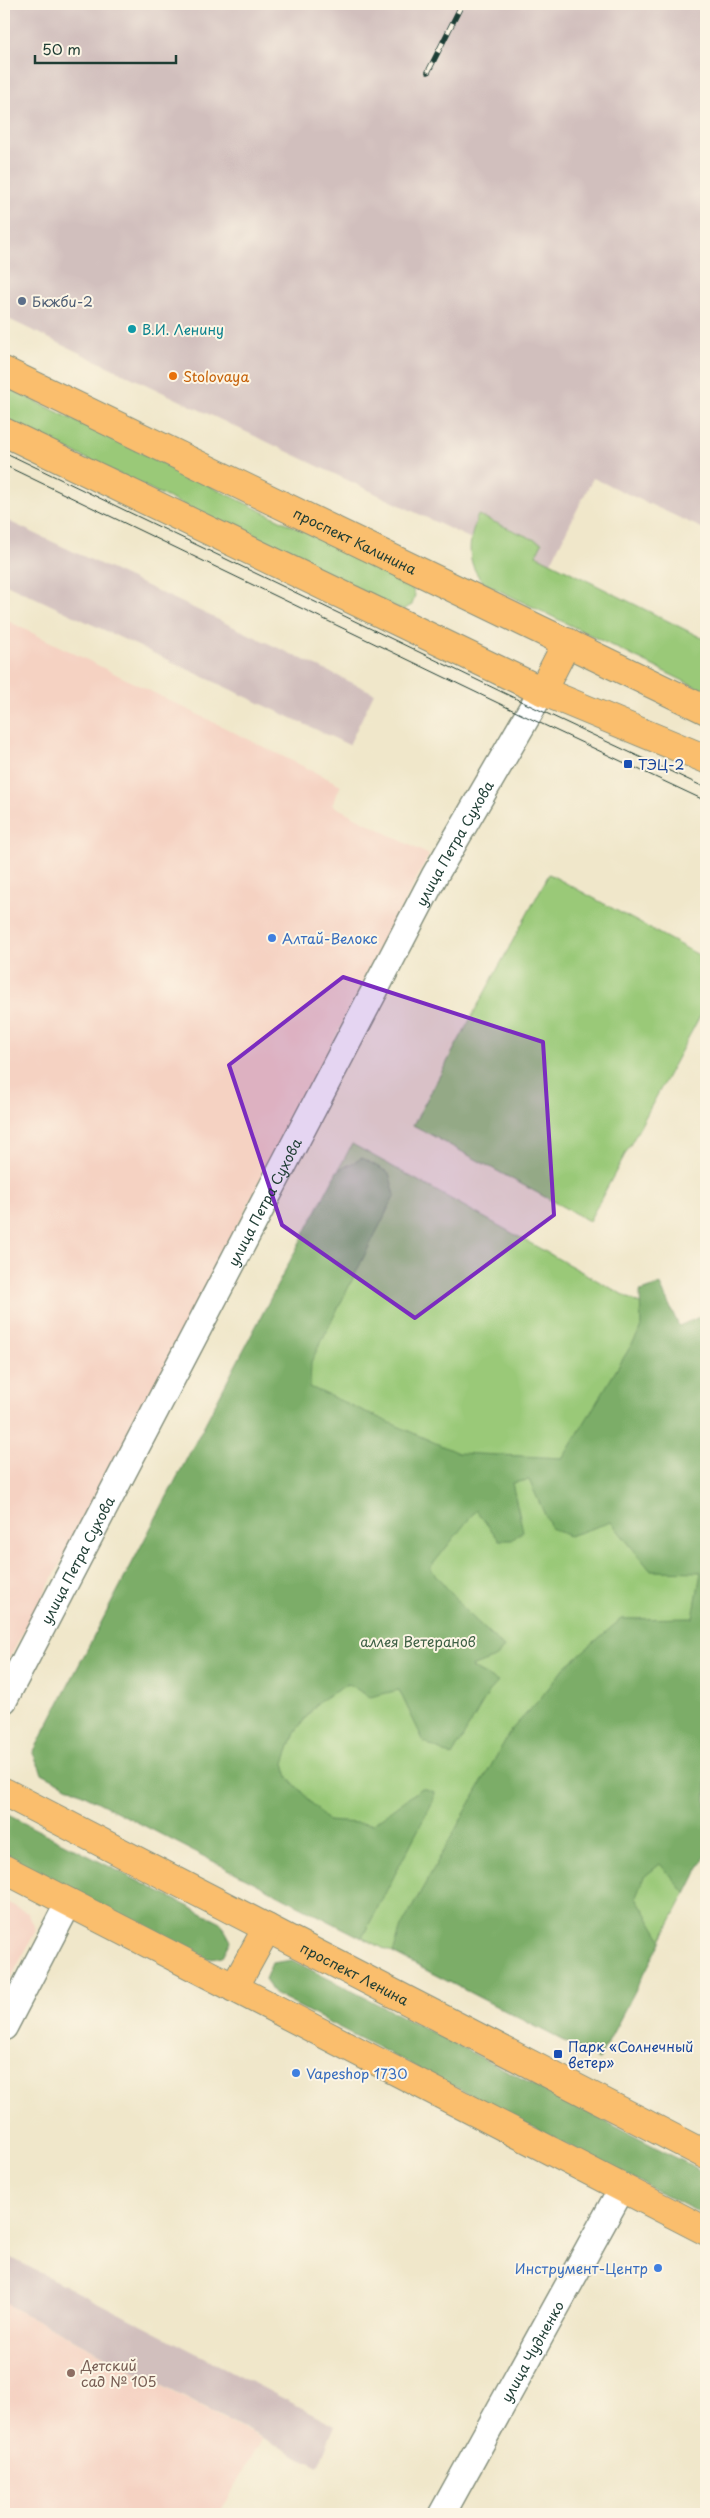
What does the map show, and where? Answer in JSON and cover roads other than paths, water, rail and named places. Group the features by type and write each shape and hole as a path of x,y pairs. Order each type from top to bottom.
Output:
{"main road":[{"name":"проспект Калинина","path":"4,371 706,710"},
{"path":"4,432 537,699 706,759"},
{"path":"537,699 567,642"},
{"name":"проспект Ленина","path":"4,1792 706,2155"},
{"path":"4,1869 706,2231"},
{"path":"234,1988 267,1928"}],"street":[{"name":"улица Петра Сухова","path":"4,1700 435,875 537,699"},
{"path":"4,2027 69,1902"},
{"name":"улица Чудненко","path":"442,2514 622,2188"}],"tram line":[{"path":"4,452 531,706 706,788"},
{"path":"4,465 706,801"}],"railway":[{"path":"428,72 462,4"}],"place":[{"name":"Бкжби-2","path":"22,301"},
{"name":"В.И. Ленину","path":"132,329"},
{"name":"Stolovaya","path":"173,376"},
{"name":"ТЭЦ-2","path":"628,764"},
{"name":"Алтай-Велокс","path":"272,938"},
{"name":"Парк «Солнечный ветер»","path":"558,2054"},
{"name":"Vapeshop 1730","path":"296,2073"},
{"name":"Инструмент-Центр","path":"658,2268"},
{"name":"Детский сад № 105","path":"71,2373"}],"park label":[{"name":"аллея Ветеранов","path":"418,1641"}]}
